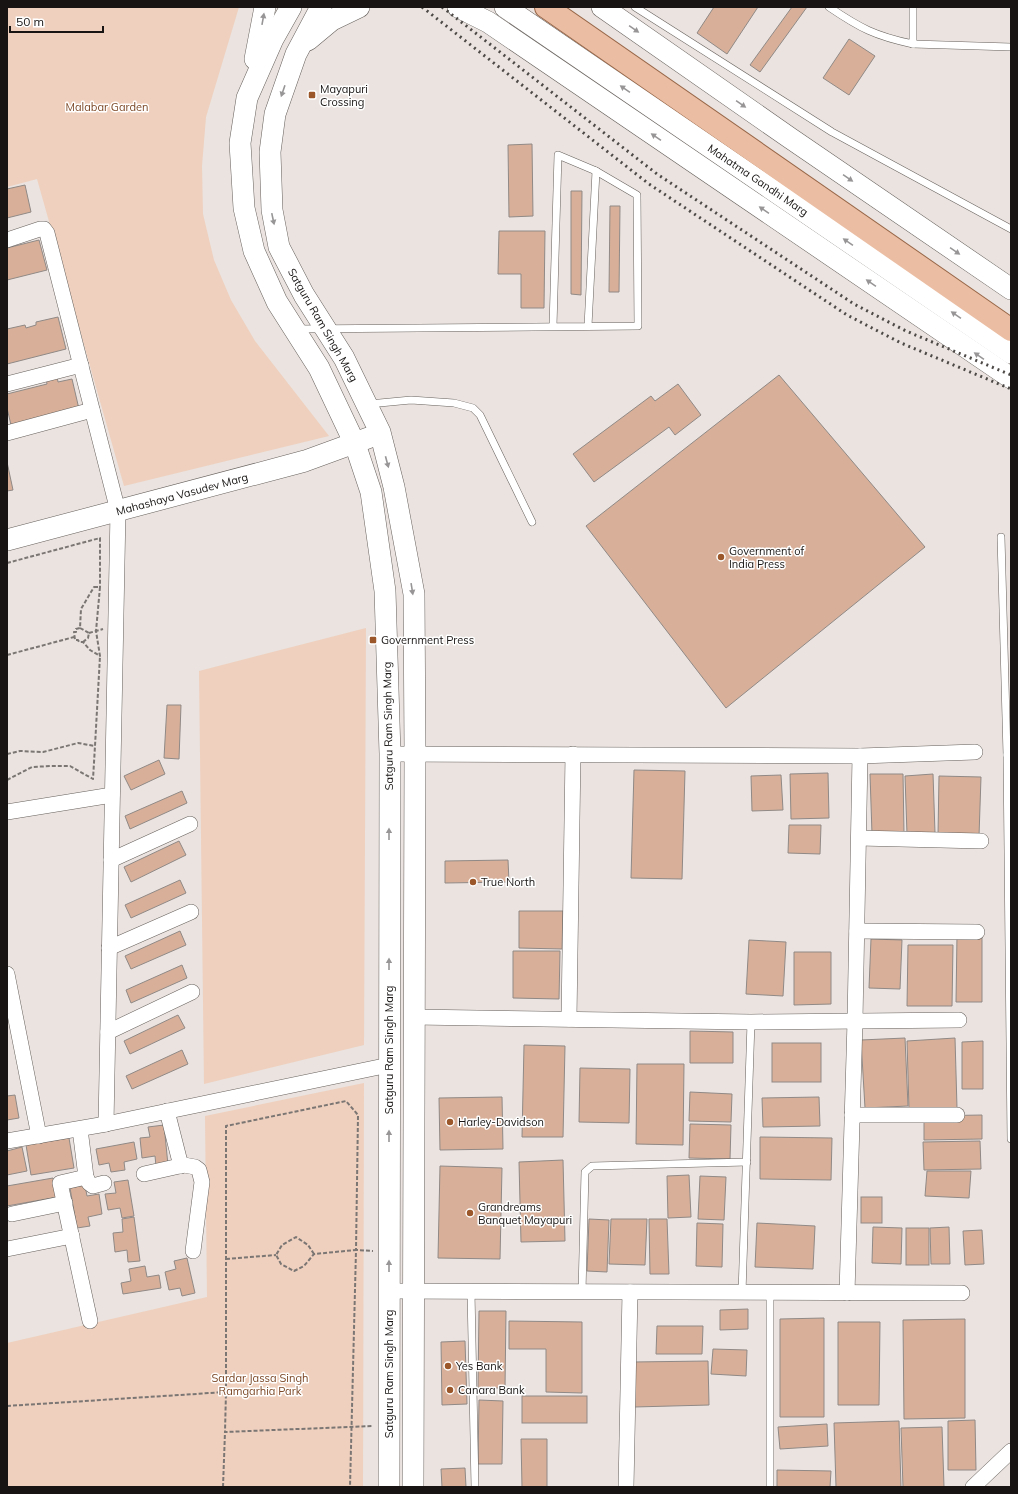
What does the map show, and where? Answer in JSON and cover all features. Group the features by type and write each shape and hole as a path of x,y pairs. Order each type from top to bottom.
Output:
{"main road":[{"path":"247,98 265,7"},
{"name":"Satguru Ram Singh Marg","path":"291,7 273,39 247,98 240,142 244,208 254,251 277,302 320,368 355,444 371,492 385,591 390,754 389,1487"},
{"path":"296,54 313,36 332,20 359,7"},
{"name":"Mahatma Gandhi Marg","path":"504,7 1011,353"},
{"name":"Mahatma Gandhi Marg","path":"546,7 1011,330"},
{"path":"564,7 1011,313"},
{"path":"602,7 1011,289"},
{"name":"Satguru Ram Singh Marg","path":"321,8 296,54 275,114 270,152 272,210 280,247 304,295 344,358 380,432 394,487 414,594 413,1487"},
{"path":"468,9 1011,378"},
{"name":"Mahashaya Vasudev Marg","path":"7,540 305,461 355,444 380,432"}],"street":[{"path":"7,240 40,229 44,230 46,233 118,511 106,1124"},
{"path":"7,384 81,365"},
{"path":"7,434 92,410"},
{"path":"390,754 415,752 860,756 975,752"},
{"path":"570,1019 573,754"},
{"path":"847,1293 855,1021 860,756"},
{"path":"7,812 112,795"},
{"path":"111,860 190,824"},
{"path":"859,838 981,841"},
{"path":"109,948 191,912"},
{"path":"857,931 977,932"},
{"path":"8,981 14,1044 39,1136"},
{"path":"108,1032 192,992"},
{"path":"414,1016 751,1022 959,1020"},
{"path":"7,1141 106,1124 389,1065"},
{"path":"167,1111 181,1166"},
{"path":"852,1115 957,1115"},
{"path":"80,1129 86,1177 89,1183 93,1186 104,1184"},
{"path":"144,1174 181,1166 195,1166 201,1176 193,1251"},
{"path":"86,1177 60,1183 90,1321"},
{"path":"12,1214 65,1203"},
{"path":"7,1249 72,1236"},
{"path":"389,1291 962,1293"},
{"path":"626,1487 630,1292"},
{"path":"972,1487 1011,1452"}],"lane":[{"path":"635,7 832,132 1011,229"},
{"path":"829,7 857,26 872,34 913,44 1011,47"},
{"path":"913,7 913,44"},
{"path":"294,328 638,326 637,195 596,171 558,155 553,326"},
{"path":"588,326 596,171"},
{"path":"366,405 411,400 464,404 473,408 480,415 532,522"},
{"path":"1001,537 1009,755 1011,1139"},
{"path":"742,1293 751,1022"},
{"path":"582,1292 585,1172 592,1166 747,1162"},
{"path":"471,1292 475,1487"},
{"path":"770,1293 770,1487"}],"path":[{"path":"7,563 100,538 100,587 96,631 100,656 93,779 70,766 51,766 32,767 7,780"},
{"path":"80,628 81,609 94,587 100,587"},
{"path":"80,628 89,633 96,631"},
{"path":"74,637 74,632 76,632 76,629 80,628"},
{"path":"83,642 88,638 89,633"},
{"path":"74,637 79,642 83,642 90,650 100,656"},
{"path":"7,655 74,637"},
{"path":"7,754 20,751 43,752 78,743 95,746"},
{"path":"223,1487 226,1392 226,1126 346,1101 358,1115 356,1250 350,1427 350,1487"},
{"path":"276,1255 282,1245 296,1237 308,1245 314,1254"},
{"path":"276,1255 281,1264 294,1271 304,1266 314,1254 356,1250 389,1252"},
{"path":"226,1259 276,1255"},
{"path":"7,1406 226,1392"},
{"path":"225,1432 389,1426"}],"green space":[{"name":"Malabar Garden","path":"7,7 239,7 206,117 202,166 203,214 214,260 231,300 255,341 329,436 124,486 37,179 7,187"},
{"path":"366,628 364,1045 204,1084 199,671"},
{"name":"Sardar Jassa Singh Ramgarhia Park","path":"364,1083 363,1487 7,1487 7,1343 207,1297 205,1116"}],"building":[{"path":"714,7 758,7 727,54 697,33"},
{"path":"792,7 807,7 760,72 750,65"},
{"path":"849,39 875,56 849,95 823,78"},
{"path":"532,144 533,216 509,217 508,145"},
{"path":"25,185 31,212 7,218 7,189"},
{"path":"571,191 582,191 581,295 571,294"},
{"path":"610,206 620,206 619,292 609,292"},
{"path":"499,231 545,231 544,308 521,308 521,274 498,274"},
{"path":"39,240 47,270 7,280 7,248"},
{"path":"58,317 66,349 7,364 7,329 25,325 26,328 36,325 36,322"},
{"path":"779,375 925,547 726,708 586,526"},
{"path":"57,376 58,382 72,379 79,409 11,425 7,408 7,394 47,384 46,378"},
{"path":"678,384 701,415 675,435 669,427 594,482 573,454 651,396 655,401"},
{"path":"7,462 13,490 7,491"},
{"path":"167,705 181,705 179,759 164,758"},
{"path":"159,760 165,774 131,790 124,776"},
{"path":"634,770 685,771 682,879 631,878"},
{"path":"828,773 829,818 791,819 790,774"},
{"path":"870,774 903,774 904,833 872,834"},
{"path":"933,774 935,833 907,834 905,776"},
{"path":"781,775 783,810 752,811 751,776"},
{"path":"939,776 981,777 979,836 938,835"},
{"path":"182,791 187,803 130,829 125,816"},
{"path":"789,825 821,825 820,854 788,853"},
{"path":"179,841 186,855 131,882 124,867"},
{"path":"508,860 509,882 445,883 445,861"},
{"path":"180,880 186,893 131,918 125,905"},
{"path":"519,911 563,911 562,949 519,948"},
{"path":"180,931 186,945 131,969 125,956"},
{"path":"957,935 982,935 982,1002 956,1002"},
{"path":"871,939 902,940 900,989 869,988"},
{"path":"749,940 786,942 783,996 746,994"},
{"path":"908,945 953,945 952,1006 907,1006"},
{"path":"513,951 560,951 559,999 513,998"},
{"path":"794,952 831,952 831,1004 794,1005"},
{"path":"182,965 187,978 131,1003 126,990"},
{"path":"178,1015 185,1028 130,1054 124,1041"},
{"path":"690,1031 733,1032 733,1063 690,1063"},
{"path":"905,1038 908,1106 865,1108 861,1040"},
{"path":"955,1038 957,1108 909,1109 907,1041"},
{"path":"983,1041 983,1089 962,1089 962,1042"},
{"path":"772,1043 821,1043 821,1082 772,1082"},
{"path":"524,1045 565,1046 563,1137 522,1137"},
{"path":"182,1050 188,1064 132,1089 126,1076"},
{"path":"637,1064 684,1064 683,1145 636,1144"},
{"path":"580,1068 630,1069 629,1123 579,1122"},
{"path":"690,1092 732,1094 731,1122 689,1121"},
{"path":"15,1095 19,1118 7,1120 7,1096"},
{"path":"502,1097 503,1149 440,1150 439,1098"},
{"path":"819,1097 820,1126 763,1127 762,1098"},
{"path":"982,1115 982,1139 924,1140 924,1116"},
{"path":"690,1124 731,1125 730,1159 689,1158"},
{"path":"164,1125 168,1165 156,1166 155,1156 142,1158 140,1138 150,1137 148,1127"},
{"path":"760,1137 832,1138 831,1180 760,1179"},
{"path":"69,1138 74,1168 31,1175 26,1145"},
{"path":"980,1141 981,1169 924,1170 923,1142"},
{"path":"134,1142 137,1159 124,1162 125,1170 111,1172 109,1163 99,1165 96,1149"},
{"path":"22,1147 27,1171 7,1175 7,1151"},
{"path":"563,1160 565,1241 521,1242 519,1162"},
{"name":"Grandreams Banquet Mayapuri","path":"440,1166 502,1168 500,1259 438,1258"},
{"path":"927,1171 971,1171 969,1198 925,1196"},
{"path":"689,1175 691,1217 668,1218 667,1176"},
{"path":"700,1176 726,1177 724,1220 698,1219"},
{"path":"53,1178 57,1197 7,1206 7,1186"},
{"path":"128,1180 134,1216 122,1218 120,1208 108,1210 105,1194 116,1193 114,1182"},
{"path":"85,1185 87,1196 99,1194 102,1214 88,1217 90,1226 77,1228 70,1188"},
{"path":"861,1197 882,1197 882,1223 861,1223"},
{"path":"134,1217 140,1261 128,1262 127,1250 115,1252 113,1233 123,1232 122,1219"},
{"path":"589,1219 609,1220 607,1272 587,1271"},
{"path":"611,1219 647,1219 645,1265 609,1264"},
{"path":"649,1219 667,1219 669,1274 650,1274"},
{"path":"697,1223 723,1224 722,1267 696,1266"},
{"path":"757,1223 815,1226 813,1269 755,1267"},
{"path":"873,1227 902,1228 901,1264 872,1263"},
{"path":"949,1227 950,1264 931,1264 930,1228"},
{"path":"906,1228 929,1228 929,1265 906,1265"},
{"path":"982,1230 984,1264 965,1265 963,1231"},
{"path":"187,1258 195,1293 182,1296 180,1288 169,1290 165,1272 176,1269 174,1261"},
{"path":"145,1266 147,1277 159,1275 161,1288 123,1294 121,1283 131,1281 129,1269"},
{"path":"748,1309 748,1329 720,1330 720,1310"},
{"path":"479,1311 506,1311 505,1388 478,1388"},
{"path":"824,1318 824,1417 780,1417 780,1319"},
{"path":"965,1319 965,1418 904,1419 903,1320"},
{"path":"509,1321 582,1322 582,1393 546,1392 546,1349 509,1349"},
{"path":"838,1322 880,1322 879,1405 838,1405"},
{"path":"657,1326 703,1326 702,1354 656,1354"},
{"path":"465,1341 467,1404 442,1405 441,1342"},
{"path":"713,1349 747,1350 746,1376 711,1374"},
{"path":"708,1361 709,1405 634,1407 633,1362"},
{"path":"522,1396 587,1396 587,1423 522,1423"},
{"path":"479,1400 503,1401 502,1464 478,1464"},
{"path":"975,1420 976,1470 948,1470 948,1421"},
{"path":"899,1421 901,1487 836,1487 834,1423"},
{"path":"827,1424 828,1446 780,1449 778,1427"},
{"path":"942,1427 944,1487 903,1487 901,1428"},
{"path":"521,1439 547,1439 547,1487 522,1487"},
{"path":"465,1468 466,1487 442,1487 441,1469"},
{"path":"777,1470 831,1471 830,1487 777,1487"}],"railway":[{"path":"422,7 649,184 847,315 901,343 1011,389"},
{"path":"442,7 657,174 854,304 906,331 1011,375"}],"place":[{"name":"Mayapuri Crossing","path":"312,95"},
{"name":"Government of India Press","path":"721,557"},
{"name":"Government Press","path":"373,640"},
{"name":"True North","path":"473,882"},
{"name":"Harley-Davidson","path":"450,1122"},
{"name":"Grandreams Banquet Mayapuri","path":"470,1213"},
{"name":"Yes Bank","path":"448,1366"},
{"name":"Canara Bank","path":"450,1390"}]}
